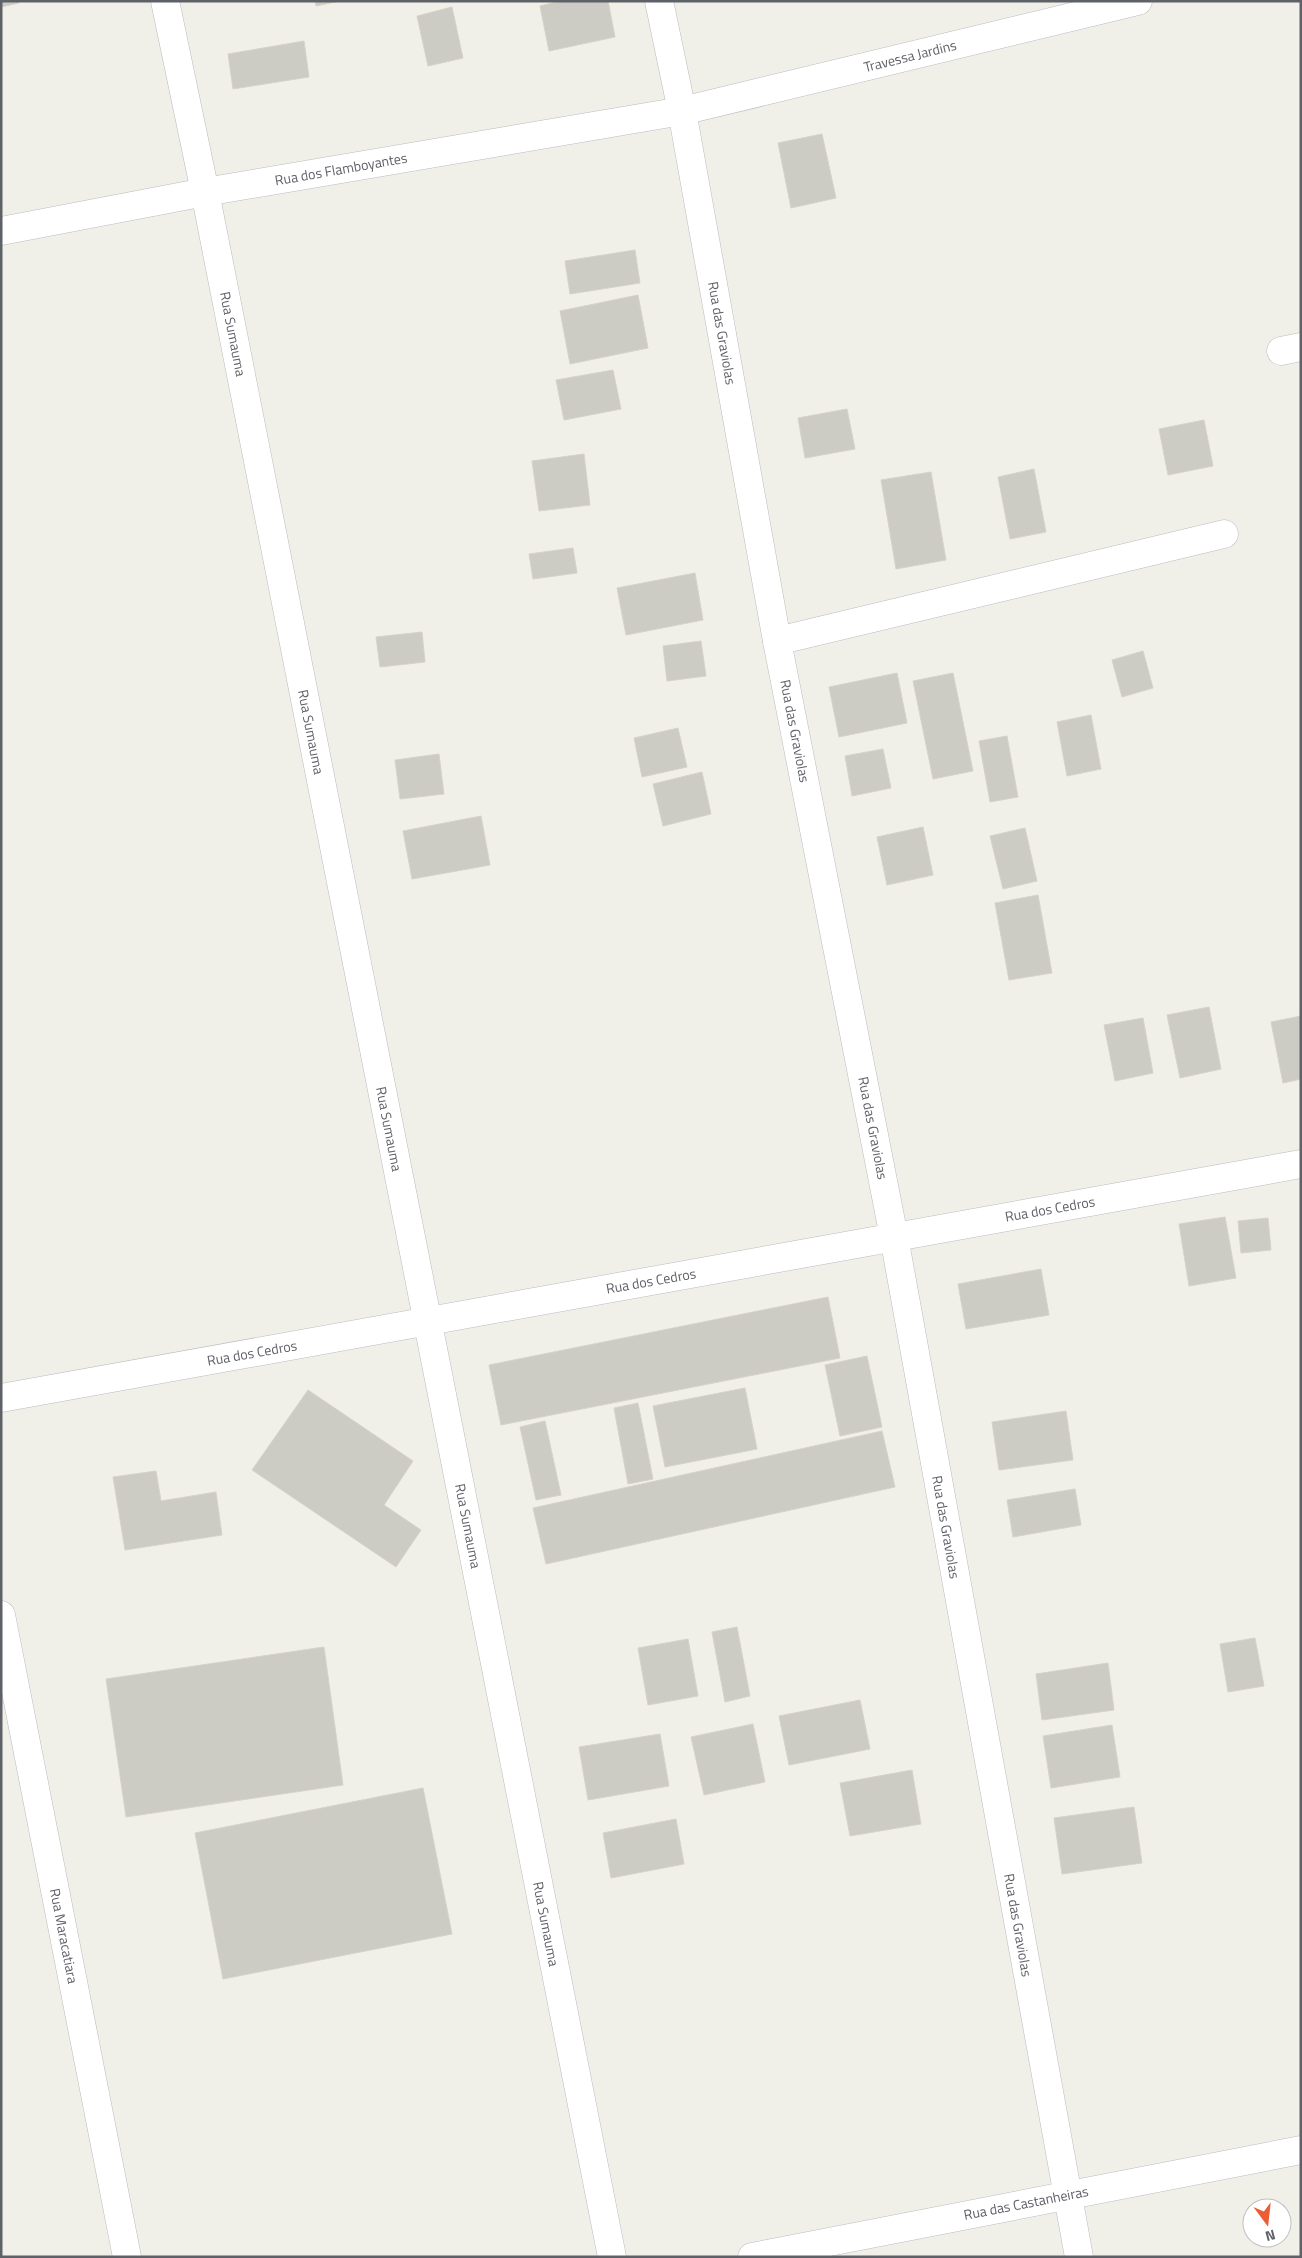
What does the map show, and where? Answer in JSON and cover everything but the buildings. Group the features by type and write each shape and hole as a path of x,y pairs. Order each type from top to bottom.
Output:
{"street":[{"name":"Rua Sumauma","path":"166,1 612,2257"},
{"name":"Rua das Graviolas","path":"659,1 682,111 777,641 894,1237 1079,2257"},
{"name":"Travessa Jardins","path":"682,111 1138,1"},
{"name":"Rua dos Flamboyantes","path":"1,231 205,192 682,111"},
{"path":"777,641 1224,534"},
{"name":"Rua dos Cedros","path":"1,1398 1301,1164"},
{"name":"Rua Maracatiara","path":"1,1615 127,2257"},
{"name":"Rua das Castanheiras","path":"752,2257 1301,2150"}]}
